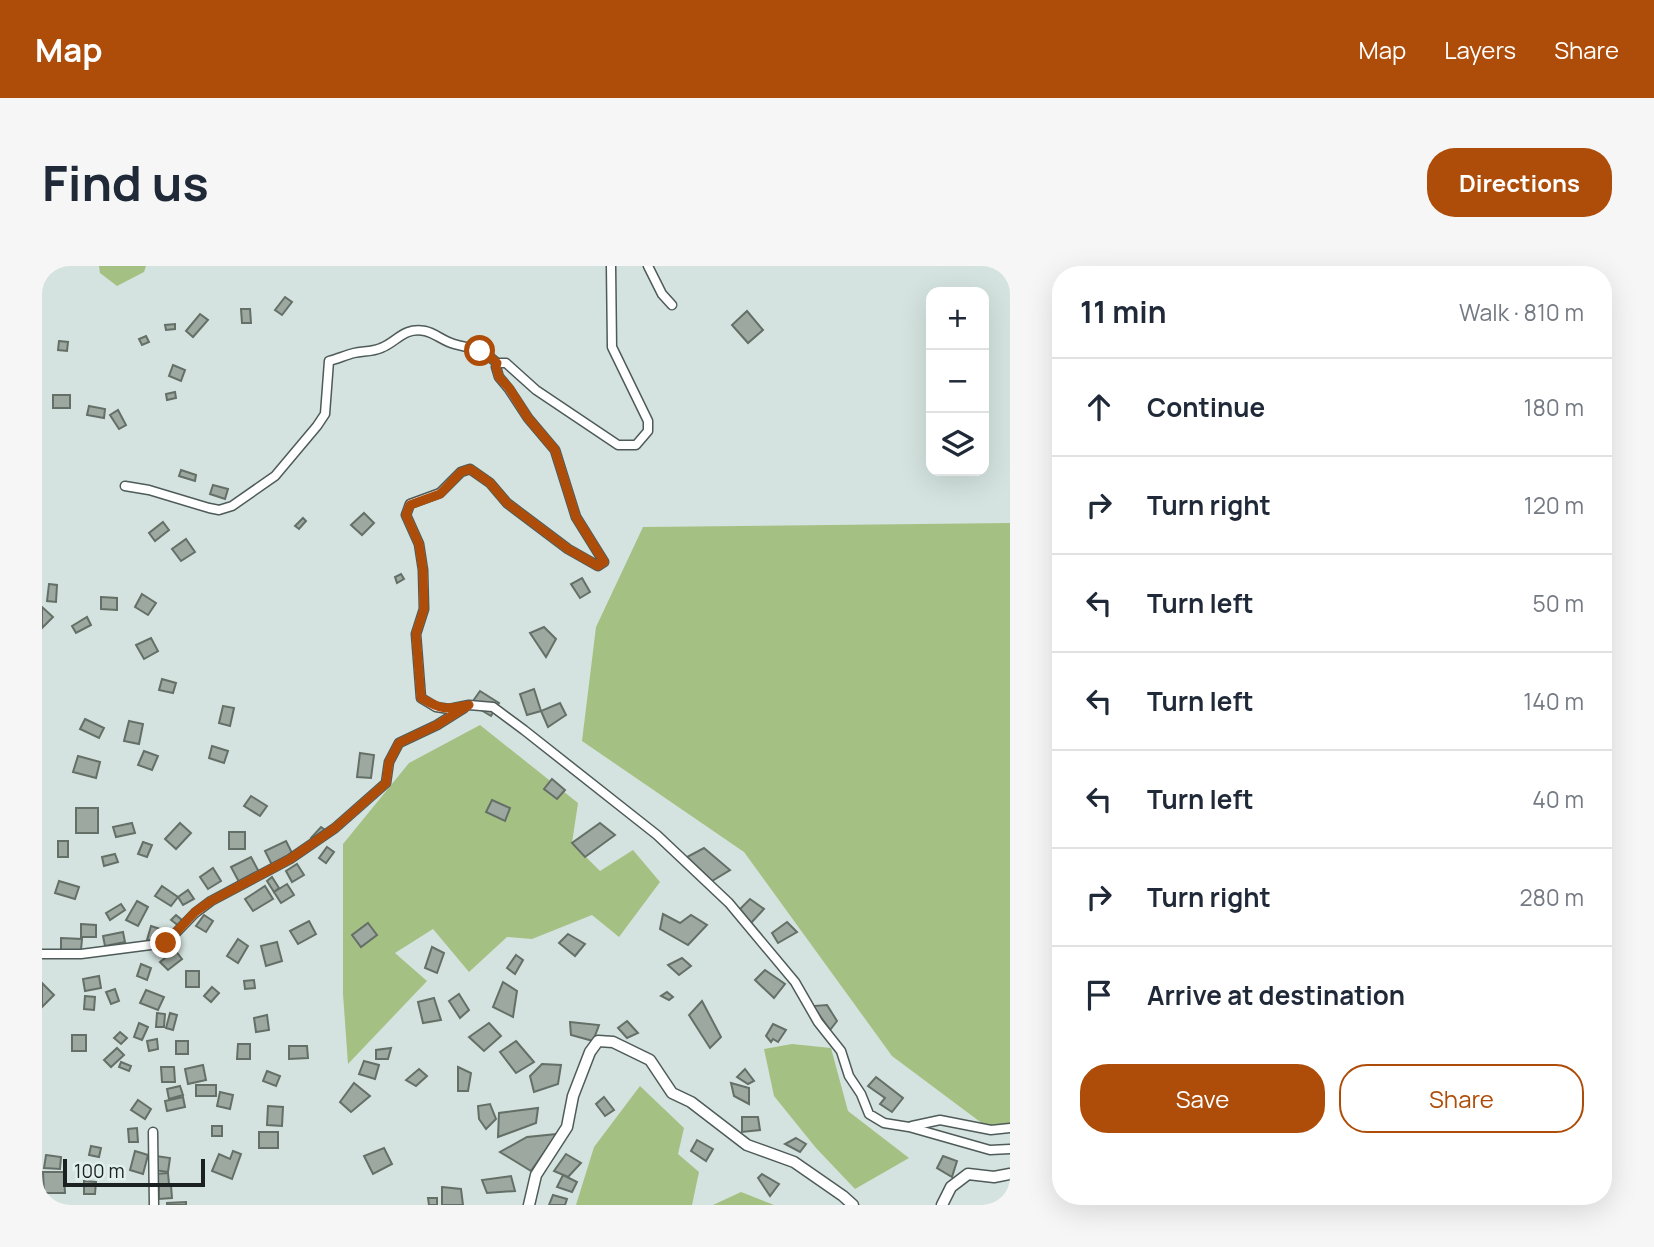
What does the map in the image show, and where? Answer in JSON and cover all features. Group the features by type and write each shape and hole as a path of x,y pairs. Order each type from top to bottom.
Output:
{"street":[{"path":"125,486 149,489 208,508 219,510 232,506 275,475 317,426 325,414 329,362 354,353 383,348 405,333 423,330 449,343 487,354 497,363 506,363 536,390 618,445 636,445 648,431 648,421 612,347 611,266"},
{"path":"648,266 662,294 672,304"},
{"path":"497,363 499,377 555,450 576,517 604,562 598,566 568,549 507,503 490,483 470,469 461,472 440,494 410,505 406,515 419,544 423,570 424,609 416,634 421,698 436,707 449,709 469,705 493,707 657,835 720,894 794,982 818,1023 841,1051 849,1076 861,1094 869,1114 884,1123 909,1127 990,1150 1010,1149"},
{"path":"42,954 81,954 166,943 195,912 290,859 335,828 386,783 389,762 399,743 437,725 469,705"},
{"path":"529,1205 536,1175 567,1127 573,1096 590,1052 598,1041 613,1042 650,1060 671,1093 691,1102 747,1144 794,1162 853,1205"},
{"path":"909,1127 940,1120 991,1130 1010,1128"},
{"path":"153,1132 154,1205"},
{"path":"942,1205 951,1187 968,1174 994,1177 1010,1174"}],"green space":[{"path":"99,266 146,266 144,272 117,286 100,273"},
{"path":"1010,523 1010,1124 991,1130 892,1056 744,852 582,741 596,627 643,527"},
{"path":"480,725 578,803 572,843 600,871 633,850 660,882 619,937 592,915 532,939 507,937 469,972 433,929 395,953 427,981 348,1064 343,994 343,844 409,763"},
{"path":"792,1044 831,1048 848,1111 909,1158 855,1189 816,1148 774,1096 764,1049"},
{"path":"640,1086 684,1128 678,1154 699,1172 692,1205 576,1205 594,1147"},
{"path":"741,1192 774,1205 713,1205"}],"building":[{"path":"285,297 292,302 282,315 275,310"},
{"path":"241,309 250,309 251,323 242,323"},
{"path":"747,311 763,330 748,343 732,325"},
{"path":"200,314 208,320 193,337 186,331"},
{"path":"175,324 175,329 166,330 165,325"},
{"path":"146,336 149,342 142,345 139,339"},
{"path":"59,341 68,342 67,351 58,350"},
{"path":"173,365 185,370 181,381 169,376"},
{"path":"175,392 176,398 167,400 166,394"},
{"path":"53,395 70,395 70,408 53,408"},
{"path":"89,406 105,409 104,418 87,415"},
{"path":"118,410 126,425 119,429 110,415"},
{"path":"181,470 196,475 195,481 179,476"},
{"path":"213,485 228,489 225,499 210,494"},
{"path":"364,513 374,523 362,535 351,525"},
{"path":"303,518 306,521 299,529 295,526"},
{"path":"163,522 169,530 155,541 149,533"},
{"path":"186,539 195,552 181,561 172,549"},
{"path":"401,574 404,579 397,583 395,577"},
{"path":"582,578 590,592 580,598 571,584"},
{"path":"49,584 57,585 56,602 47,601"},
{"path":"142,594 156,603 148,615 135,607"},
{"path":"101,597 117,598 117,610 101,609"},
{"path":"42,607 53,617 42,628"},
{"path":"87,617 91,625 76,633 72,626"},
{"path":"544,627 556,639 546,657 530,633"},
{"path":"151,638 158,651 144,659 136,645"},
{"path":"162,679 176,683 173,693 159,690"},
{"path":"534,689 541,711 527,715 520,694"},
{"path":"480,691 499,703 491,716 471,704"},
{"path":"560,703 566,715 548,727 541,711"},
{"path":"223,706 234,708 230,726 219,723"},
{"path":"85,719 104,728 99,738 80,729"},
{"path":"129,721 143,724 139,744 124,741"},
{"path":"212,746 228,751 224,763 209,758"},
{"path":"144,751 158,756 152,770 138,765"},
{"path":"360,753 374,755 371,778 357,777"},
{"path":"78,756 100,762 96,778 73,772"},
{"path":"552,779 565,790 557,799 544,789"},
{"path":"251,796 267,806 260,816 244,806"},
{"path":"492,800 510,808 505,821 486,812"},
{"path":"76,808 98,808 98,833 76,833"},
{"path":"132,823 135,833 116,837 113,827"},
{"path":"180,823 191,833 176,849 165,839"},
{"path":"600,823 615,835 585,857 572,843"},
{"path":"321,827 325,830 315,842 311,838"},
{"path":"229,832 245,832 245,849 229,849"},
{"path":"58,841 68,841 68,857 58,857"},
{"path":"286,841 294,857 273,867 265,851"},
{"path":"143,842 152,845 147,857 138,854"},
{"path":"327,847 334,852 326,863 319,858"},
{"path":"704,848 730,870 712,881 687,857"},
{"path":"115,854 118,862 104,866 102,857"},
{"path":"251,857 259,872 239,882 231,867"},
{"path":"297,864 304,875 292,882 286,871"},
{"path":"213,868 221,881 208,889 200,877"},
{"path":"272,877 279,888 274,892 267,881"},
{"path":"59,881 79,887 75,899 55,893"},
{"path":"287,884 294,895 281,903 274,892"},
{"path":"162,886 178,897 171,906 155,896"},
{"path":"265,886 273,899 253,911 245,899"},
{"path":"188,890 194,899 183,905 178,897"},
{"path":"750,899 764,909 751,923 740,909"},
{"path":"137,901 148,907 138,926 126,920"},
{"path":"121,904 125,910 110,920 106,913"},
{"path":"663,914 680,923 691,915 707,925 688,945 660,929"},
{"path":"176,915 183,921 179,926 171,920"},
{"path":"204,915 213,921 206,932 196,926"},
{"path":"309,921 316,934 298,944 290,931"},
{"path":"787,922 797,932 778,943 772,933"},
{"path":"368,923 377,935 361,947 352,935"},
{"path":"81,924 96,925 96,937 81,937"},
{"path":"151,926 166,931 162,944 147,940"},
{"path":"123,932 125,942 105,946 103,936"},
{"path":"568,934 585,944 575,956 559,943"},
{"path":"61,938 82,939 81,950 61,950"},
{"path":"238,939 248,946 238,963 227,956"},
{"path":"277,942 282,961 266,966 261,946"},
{"path":"432,947 444,953 437,973 425,968"},
{"path":"175,950 182,959 168,970 160,962"},
{"path":"516,955 523,960 515,974 507,968"},
{"path":"682,958 691,966 679,975 668,965"},
{"path":"141,964 151,968 147,980 137,976"},
{"path":"765,970 785,984 774,998 755,980"},
{"path":"186,971 199,971 199,987 186,987"},
{"path":"99,976 101,988 85,991 83,979"},
{"path":"254,980 255,988 245,989 244,981"},
{"path":"503,982 517,991 513,1017 493,1007"},
{"path":"42,983 54,995 42,1007"},
{"path":"212,987 219,993 211,1002 204,996"},
{"path":"115,989 119,1001 111,1004 106,992"},
{"path":"146,990 164,997 158,1010 140,1003"},
{"path":"667,992 673,997 669,1000 661,996"},
{"path":"459,994 469,1010 460,1018 449,1001"},
{"path":"85,996 95,997 94,1010 84,1009"},
{"path":"434,998 441,1020 423,1023 418,1002"},
{"path":"702,1001 721,1037 710,1048 689,1015"},
{"path":"827,1005 837,1021 830,1030 813,1006"},
{"path":"157,1013 165,1014 164,1027 156,1027"},
{"path":"170,1013 177,1015 173,1030 166,1028"},
{"path":"267,1015 269,1030 256,1032 254,1018"},
{"path":"627,1021 638,1033 627,1038 618,1028"},
{"path":"570,1022 599,1025 593,1041 571,1035"},
{"path":"139,1023 148,1027 142,1040 134,1037"},
{"path":"489,1023 501,1036 484,1051 469,1037"},
{"path":"773,1024 786,1030 778,1042 773,1039 771,1042 766,1036"},
{"path":"120,1032 127,1038 121,1044 114,1038"},
{"path":"72,1035 86,1035 86,1051 72,1051"},
{"path":"157,1039 158,1049 149,1051 147,1041"},
{"path":"176,1041 188,1041 188,1054 176,1054"},
{"path":"516,1041 534,1062 516,1073 500,1052"},
{"path":"238,1044 250,1044 250,1059 237,1059"},
{"path":"289,1046 307,1046 308,1058 289,1059"},
{"path":"117,1048 124,1055 111,1067 104,1060"},
{"path":"391,1048 388,1059 376,1059 376,1050"},
{"path":"364,1061 379,1065 375,1079 359,1074"},
{"path":"121,1062 131,1066 129,1071 119,1067"},
{"path":"542,1064 561,1065 558,1084 534,1092 530,1076"},
{"path":"203,1065 206,1080 188,1084 185,1069"},
{"path":"161,1067 174,1067 175,1082 162,1082"},
{"path":"458,1067 471,1073 468,1091 458,1091"},
{"path":"419,1069 427,1076 416,1086 406,1080"},
{"path":"745,1069 754,1081 748,1084 737,1077"},
{"path":"267,1071 280,1076 276,1086 263,1081"},
{"path":"876,1077 903,1098 892,1112 880,1104 885,1098 868,1086"},
{"path":"354,1083 370,1096 351,1112 340,1102"},
{"path":"731,1083 749,1088 749,1104 734,1096"},
{"path":"196,1085 216,1085 216,1096 196,1096"},
{"path":"180,1086 183,1095 169,1099 167,1089"},
{"path":"220,1092 233,1095 230,1109 217,1106"},
{"path":"183,1097 185,1107 167,1111 165,1101"},
{"path":"604,1097 614,1110 605,1116 596,1104"},
{"path":"138,1100 151,1109 145,1119 131,1110"},
{"path":"490,1104 496,1119 486,1129 479,1119 478,1106"},
{"path":"268,1106 283,1107 282,1126 267,1125"},
{"path":"538,1108 536,1123 498,1137 499,1113"},
{"path":"742,1117 758,1117 760,1130 742,1132"},
{"path":"212,1126 222,1126 222,1136 212,1136"},
{"path":"137,1128 138,1142 129,1142 128,1129"},
{"path":"259,1132 278,1132 278,1148 259,1148"},
{"path":"557,1134 531,1171 500,1152 527,1137"},
{"path":"796,1138 806,1144 800,1152 785,1144"},
{"path":"697,1140 713,1149 706,1161 691,1151"},
{"path":"91,1146 101,1148 99,1157 89,1155"},
{"path":"384,1148 392,1164 373,1174 364,1156"},
{"path":"135,1151 148,1155 143,1174 130,1170"},
{"path":"233,1151 241,1154 232,1179 212,1171 219,1154 230,1159"},
{"path":"566,1154 581,1163 568,1177 554,1171"},
{"path":"46,1155 61,1157 60,1169 44,1168"},
{"path":"156,1156 170,1158 168,1172 154,1170"},
{"path":"943,1156 957,1161 952,1177 937,1168"},
{"path":"43,1172 64,1172 65,1193 44,1193"},
{"path":"168,1173 169,1184 155,1184 154,1174"},
{"path":"762,1174 779,1184 770,1196 758,1178"},
{"path":"563,1175 577,1182 572,1192 557,1187"},
{"path":"511,1176 515,1191 487,1193 482,1180"},
{"path":"84,1181 96,1182 95,1194 84,1194"},
{"path":"171,1185 172,1198 159,1199 159,1186"},
{"path":"442,1187 461,1189 463,1205 442,1205"},
{"path":"553,1195 567,1199 565,1205 549,1205"},
{"path":"428,1198 437,1198 437,1205 429,1205"},
{"path":"186,1202 186,1205 167,1205 167,1203"}],"route":[{"path":"166,943 195,912 211,901 290,859 335,828 386,783 389,762 399,743 437,725 469,705 449,709 436,707 421,698 416,634 424,609 423,570 419,544 406,515 410,505 440,494 461,472 470,469 490,483 507,503 568,549 598,566 604,562 576,517 555,450 499,377 496,372 497,363 480,351"}]}
